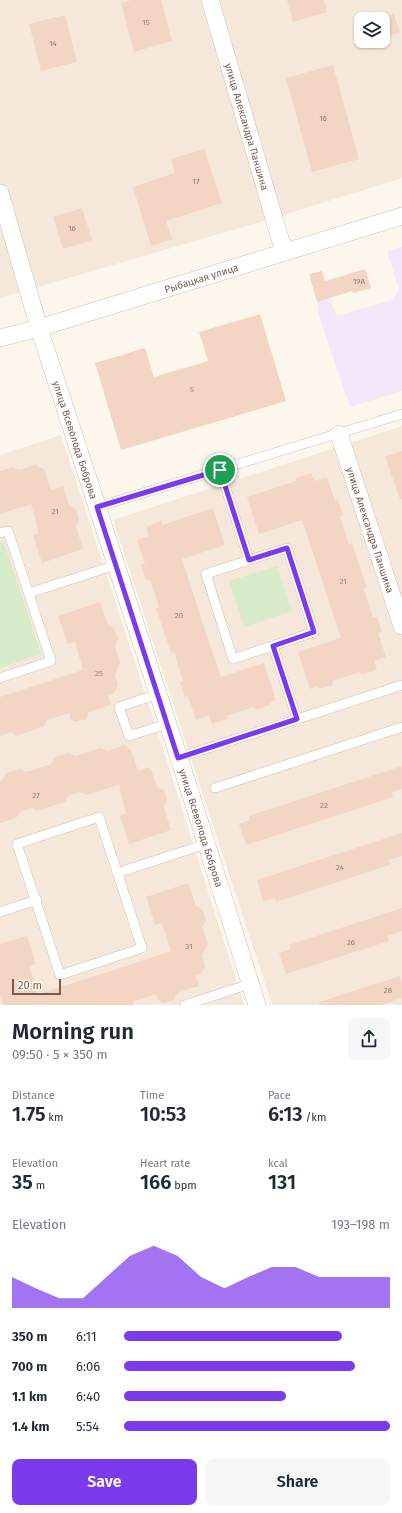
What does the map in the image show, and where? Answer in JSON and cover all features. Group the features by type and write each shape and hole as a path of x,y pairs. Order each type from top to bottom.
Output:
{"street":[{"name":"улица Александра Паншина","path":"210,0 284,252"},
{"name":"улица Всеволода Боброва","path":"0,193 39,328 168,724 257,1005"},
{"name":"Рыбацкая улица","path":"0,338 39,328 402,216"},
{"name":"улица Александра Паншина","path":"339,434 402,626"}],"lane":[{"path":"97,507 402,414"},
{"path":"220,470 249,560"},
{"path":"0,534 8,531 52,661 0,678"},
{"path":"287,548 314,632 233,659 206,574 249,560 287,548"},
{"path":"29,593 116,565"},
{"path":"273,646 297,719"},
{"path":"178,758 402,685"},
{"path":"158,694 119,707 129,736 168,724"},
{"path":"215,788 402,727"},
{"path":"98,817 117,873 142,948 60,975 37,900 17,844 98,817"},
{"path":"117,873 206,844"},
{"path":"0,912 37,900"},
{"path":"185,1005 250,984"}],"shaded area":[{"path":"0,0 402,0 402,178 274,218 0,298"},
{"path":"402,247 402,391 350,407 319,316 317,302 330,298 337,316 391,300 399,290 387,251"},
{"path":"402,426 402,1005 272,1005 113,520"},
{"path":"61,435 244,1005 0,1005 0,455"}],"green space":[{"path":"3,541 41,654 0,668 0,542"},
{"path":"277,566 292,611 244,627 229,581"}],"building":[{"path":"131,0 161,0 172,41 134,52 121,3"},
{"path":"287,0 324,0 327,12 293,22"},
{"path":"394,14 400,33 390,35 390,15"},
{"path":"65,15 77,62 41,71 29,24"},
{"path":"333,65 359,159 312,172 286,78"},
{"path":"204,149 222,203 166,221 172,239 151,246 133,187 175,173 171,159"},
{"path":"82,208 92,240 63,249 53,217"},
{"path":"365,269 371,288 353,293 352,291 317,302 309,274 322,271 325,281"},
{"path":"260,314 286,401 121,450 95,363 145,348 154,377 208,361 199,332"},
{"path":"402,451 402,499 400,499 385,457"},
{"path":"35,465 44,469 51,490 63,486 69,505 76,509 79,519 76,526 83,549 42,563 33,535 39,533 31,504 0,514 0,471 13,467 19,470"},
{"path":"311,473 314,481 327,477 335,501 338,500 343,515 340,516 349,545 352,543 367,588 364,589 373,618 377,617 382,632 378,633 386,657 374,661 377,670 361,675 360,672 332,681 333,685 319,689 318,686 310,689 298,652 341,638 302,520 259,534 247,497 296,481 296,478"},
{"path":"213,508 225,545 182,559 207,636 221,677 264,663 276,700 269,702 270,705 255,710 254,707 227,716 228,719 212,724 209,715 196,720 188,696 185,697 180,682 183,681 174,652 171,653 156,608 159,607 150,579 146,580 141,565 145,564 137,540 149,536 146,527 161,521 162,525"},
{"path":"100,602 108,625 114,628 118,639 115,646 120,663 115,675 118,685 114,693 108,695 111,705 89,712 86,719 75,722 71,719 69,713 47,720 44,726 16,736 10,732 0,736 0,697 83,670 75,642 68,644 58,616"},
{"path":"124,745 131,750 138,771 150,767 157,787 164,790 167,800 164,807 171,830 129,844 120,816 126,814 119,785 86,795 80,792 68,796 65,802 37,811 32,808 20,812 16,818 0,823 0,781 6,773 20,769 26,772 33,770 51,764 55,757 69,753 75,756 101,748 108,751"},
{"path":"402,766 402,789 392,792 393,797 246,845 239,824 250,820 249,816"},
{"path":"402,833 402,856 388,860 390,865 276,902 275,898 263,901 257,880"},
{"path":"188,883 196,906 202,909 206,920 202,927 208,944 202,956 205,966 201,974 196,976 199,986 177,993 174,1000 163,1003 158,1000 156,994 135,1001 133,1005 3,1005 0,996 0,944 27,936 36,964 29,966 38,994 111,971 171,951 162,923 155,925 146,897"},
{"path":"402,908 402,931 387,936 389,941 286,974 279,953 291,949 289,945"},
{"path":"400,976 402,983 402,998 381,1005 320,1005 319,1002"}],"route":[{"path":"220,470 249,560 287,548 314,632 273,646 297,719 178,758 97,507 220,470"}]}
